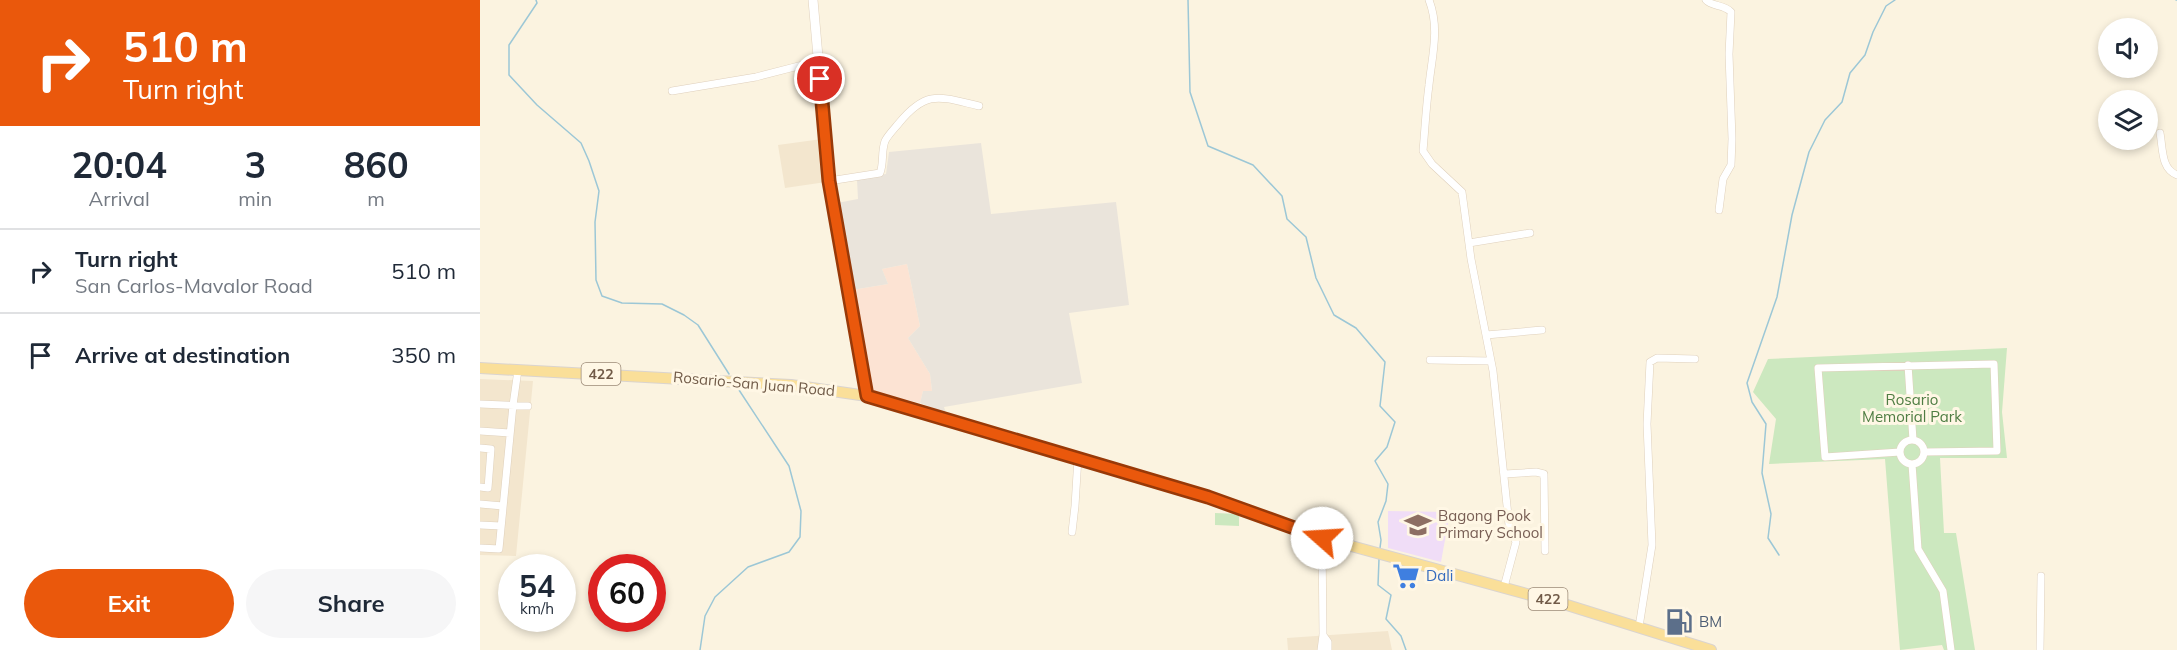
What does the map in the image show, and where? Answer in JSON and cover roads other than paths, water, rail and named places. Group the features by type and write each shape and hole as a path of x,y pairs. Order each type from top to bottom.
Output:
{"main road":[{"name":"Rosario-San Juan Road","path":"480,368 791,385 867,396 1208,497 1322,538 1504,587 1711,650"}],"street":[{"path":"813,0 829,181 867,396"},
{"path":"1429,0 1433,11 1436,37 1423,151 1432,164 1462,192 1491,361 1509,525 1516,542 1504,587"},
{"path":"1706,0 1708,3 1727,7 1731,12 1729,54 1731,165 1723,179 1719,210"},
{"path":"672,91 756,77 818,61"},
{"path":"829,181 880,174 886,139 913,106 925,99 942,98 979,106"},
{"path":"2160,133 2166,167 2169,172 2177,175"},
{"path":"1469,243 1530,233"},
{"path":"1486,335 1542,330"},
{"path":"1639,627 1652,545 1647,424 1650,362 1657,358 1695,359"},
{"path":"1430,360 1491,361"},
{"path":"1900,452 1825,457 1818,368 1994,364 1997,451 1925,452"},
{"path":"1908,365 1913,440"},
{"path":"480,548 499,549 518,370"},
{"path":"480,404 528,406"},
{"path":"480,431 510,433"},
{"path":"1913,440 1922,445 1925,452 1923,459 1912,464 1904,461 1900,452 1902,445 1913,440"},
{"path":"480,448 491,449 488,488 480,487"},
{"path":"1072,532 1076,506 1077,457"},
{"path":"1912,464 1918,549 1943,591 1950,650"},
{"path":"1505,474 1536,472 1544,474 1545,550"},
{"path":"480,504 503,506"},
{"path":"480,525 501,526"},
{"path":"1321,650 1323,635 1322,538"},
{"path":"2040,650 2041,576"},
{"path":"1323,635 1327,641 1328,650"}],"waterway":[{"path":"536,0 537,3 509,45 509,75 537,105 581,143 589,161 599,191 595,222 596,280 602,296 622,303 662,304 684,315 698,325 729,374"},
{"path":"1188,0 1190,92 1208,146 1253,165 1282,196 1287,219 1306,237 1316,278 1334,315 1356,328 1385,362 1380,406 1395,422 1387,447 1375,461 1388,484 1386,501 1378,522 1380,548"},
{"path":"1779,555 1768,538 1771,514 1762,473 1766,424 1752,402 1747,383 1777,297 1792,215 1809,152 1825,120 1842,102 1850,73 1865,55 1886,6 1895,0"},
{"path":"700,650 705,616 715,597 748,567 789,552 800,537 801,511 789,466 739,390"},
{"path":"1379,559 1378,585 1391,595 1386,619 1401,636 1406,650"}],"place":[{"name":"Bagong Pook Primary School","path":"1418,525"},
{"name":"Dali","path":"1406,576"},
{"name":"BM","path":"1679,622"}],"park label":[{"name":"Rosario Memorial Park","path":"1912,408"}]}
